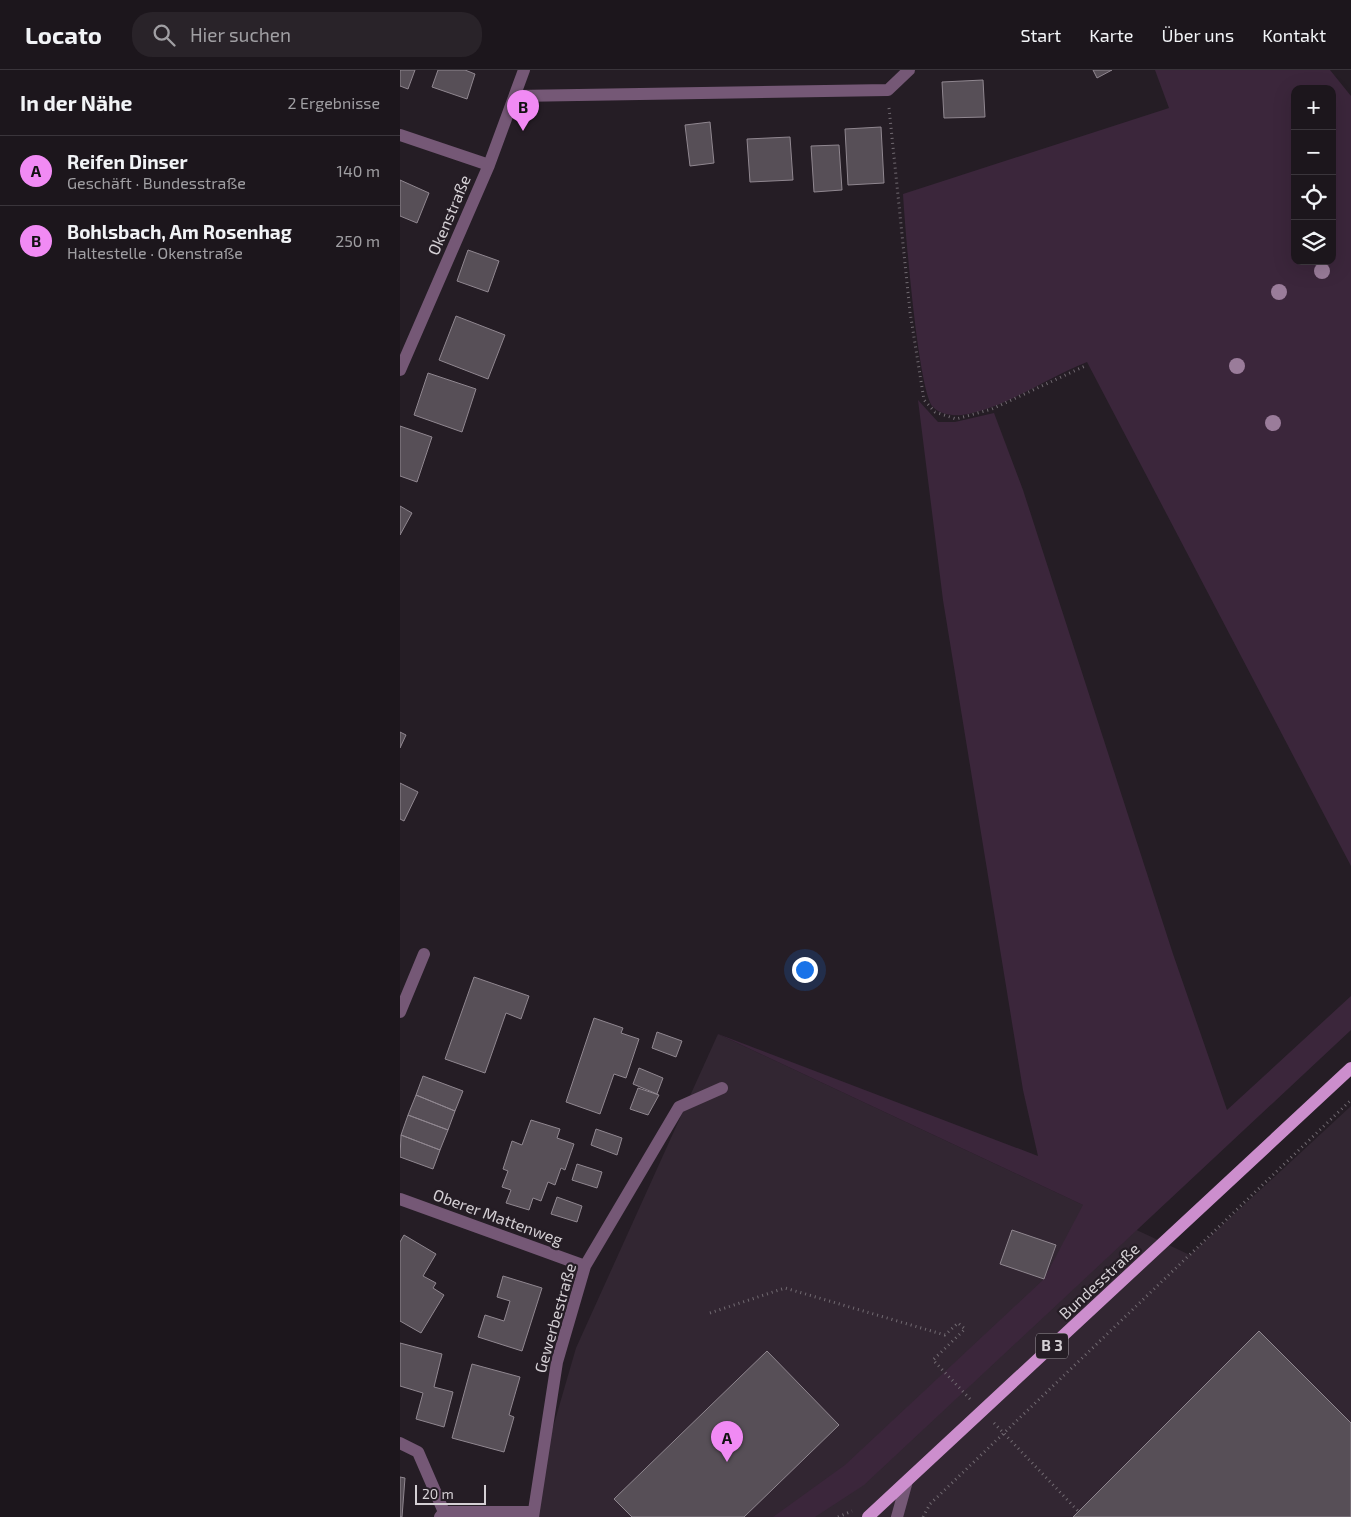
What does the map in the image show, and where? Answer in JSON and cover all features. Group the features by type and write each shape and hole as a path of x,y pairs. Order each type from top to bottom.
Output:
{"main road":[{"name":"Bundesstraße","path":"868,1517 1351,1068"}],"street":[{"name":"Okenstraße","path":"400,370 489,165 524,70"},
{"path":"516,96 888,90 909,70"},
{"path":"400,135 489,165"},
{"path":"400,1012 424,954"},
{"name":"Gewerbestraße","path":"532,1515 557,1362 585,1266 679,1106 722,1088"},
{"name":"Oberer Mattenweg","path":"400,1199 585,1266"},
{"path":"400,1443 418,1452 442,1514 532,1515"},
{"path":"897,1517 908,1481"}],"path":[{"path":"888,90 910,312 924,400 935,412 956,419 992,409 1085,366"},
{"path":"923,1517 930,1504 1351,1100"},
{"path":"710,1313 785,1288 945,1335"}],"shaded area":[{"path":"1155,70 1330,70 1351,96 1351,866 1087,362 1010,399 978,411 962,415 950,415 942,413 933,407 927,395 917,341 903,194 1169,108"},
{"path":"918,400 938,422 955,422 994,413 1023,490 1173,954 1227,1110 1351,996 1351,1030 864,1485 815,1517 773,1517 845,1465 1044,1279 1083,1205 718,1034 1038,1156 1023,1090 943,600"},
{"path":"718,1034 1190,1255 1351,1106 1351,1517 527,1517 576,1348"}],"building":[{"path":"400,70 415,70 408,89 400,86"},
{"path":"438,70 465,70 475,74 467,99 432,87"},
{"path":"1093,70 1112,70 1097,78"},
{"path":"983,80 985,117 944,118 942,82"},
{"path":"710,122 714,163 690,166 685,125"},
{"path":"881,127 884,183 848,185 845,129"},
{"path":"790,137 793,180 750,182 747,139"},
{"path":"839,145 842,190 814,192 811,146"},
{"path":"400,180 429,193 417,223 400,216"},
{"path":"468,250 499,261 488,292 457,281"},
{"path":"456,316 505,335 488,379 439,360"},
{"path":"428,373 476,389 462,432 414,415"},
{"path":"400,426 432,437 417,482 400,476"},
{"path":"400,506 412,513 400,535"},
{"path":"400,732 406,735 400,748"},
{"path":"400,783 418,792 404,821 400,819"},
{"path":"474,977 529,996 521,1019 506,1013 485,1073 445,1059"},
{"path":"594,1018 623,1028 621,1033 639,1039 626,1078 614,1074 600,1114 566,1102"},
{"path":"657,1032 682,1041 676,1057 652,1048"},
{"path":"639,1068 663,1078 657,1094 633,1084"},
{"path":"423,1076 463,1091 455,1111 416,1095"},
{"path":"638,1088 659,1095 648,1115 630,1109"},
{"path":"416,1095 455,1111 448,1130 408,1115"},
{"path":"408,1115 448,1130 440,1150 401,1135"},
{"path":"531,1120 560,1129 557,1138 574,1144 565,1170 561,1168 555,1185 548,1182 541,1201 533,1198 529,1210 506,1203 511,1190 502,1187 508,1171 503,1169 512,1141 522,1145"},
{"path":"596,1129 622,1138 617,1155 591,1145"},
{"path":"401,1135 440,1150 433,1169 400,1157"},
{"path":"577,1164 602,1172 597,1188 572,1180"},
{"path":"557,1197 582,1206 577,1222 551,1214"},
{"path":"1012,1230 1056,1245 1044,1279 1000,1264"},
{"path":"404,1235 436,1254 423,1276 436,1283 433,1288 444,1295 421,1333 400,1321 400,1242"},
{"path":"503,1276 542,1288 522,1351 478,1337 485,1315 504,1321 510,1301 497,1297"},
{"path":"1259,1331 1351,1423 1351,1517 1073,1517"},
{"path":"400,1343 442,1354 434,1387 453,1392 444,1427 416,1419 423,1393 400,1386"},
{"path":"767,1351 839,1425 744,1517 632,1517 614,1499"},
{"path":"472,1364 520,1377 509,1415 514,1417 504,1452 452,1438"},
{"path":"400,1477 405,1478 402,1517 400,1517"}],"place":[{"name":"Bohlsbach, Am Rosenhag","path":"523,131"},
{"name":"Reifen Dinser","path":"727,1462"}]}
